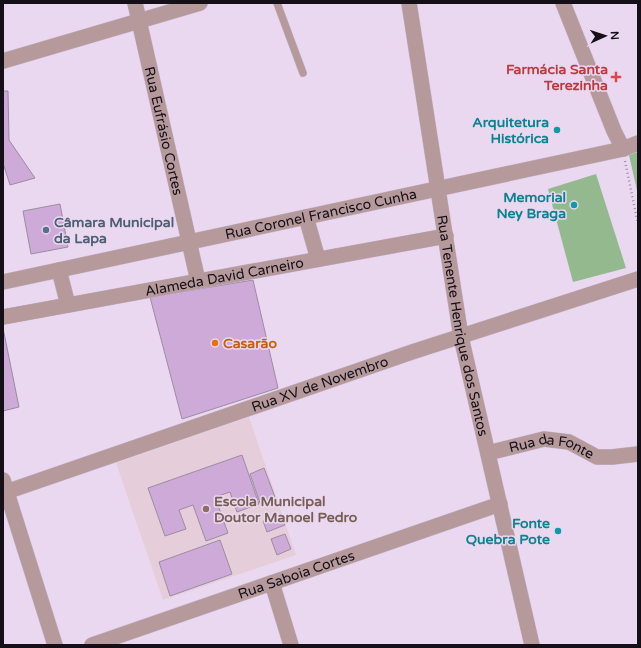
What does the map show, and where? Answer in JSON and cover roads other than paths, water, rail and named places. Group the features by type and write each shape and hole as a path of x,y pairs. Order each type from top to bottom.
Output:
{"street":[{"name":"Rua Eufrásio Cortes","path":"135,3 198,281"},
{"path":"3,61 200,3"},
{"name":"Rua Tenente Henrique dos Santos","path":"409,3 461,337 532,645"},
{"path":"563,3 614,131 623,149"},
{"name":"Rua Coronel Francisco Cunha","path":"3,282 623,149 638,143"},
{"path":"306,217 318,259"},
{"name":"Alameda David Carneiro","path":"3,317 446,236"},
{"path":"59,270 68,305"},
{"name":"Rua XV de Novembro","path":"4,488 412,352 638,279"},
{"name":"Rua da Fonte","path":"488,452 544,439 569,442 597,457 638,454"},
{"path":"4,488 55,645"},
{"name":"Rua Saboia Cortes","path":"92,645 500,504"},
{"path":"272,583 291,645"}],"lane":[{"path":"277,3 303,73"}],"place":[{"name":"Farmácia Santa Terezinha","path":"616,77"},
{"name":"Arquitetura Histórica","path":"557,130"},
{"name":"Memorial Ney Braga","path":"574,205"},
{"name":"Câmara Municipal da Lapa","path":"46,230"},
{"name":"Casarão","path":"215,343"},
{"name":"Escola Municipal Doutor Manoel Pedro","path":"206,509"},
{"name":"Fonte Quebra Pote","path":"558,531"}]}
